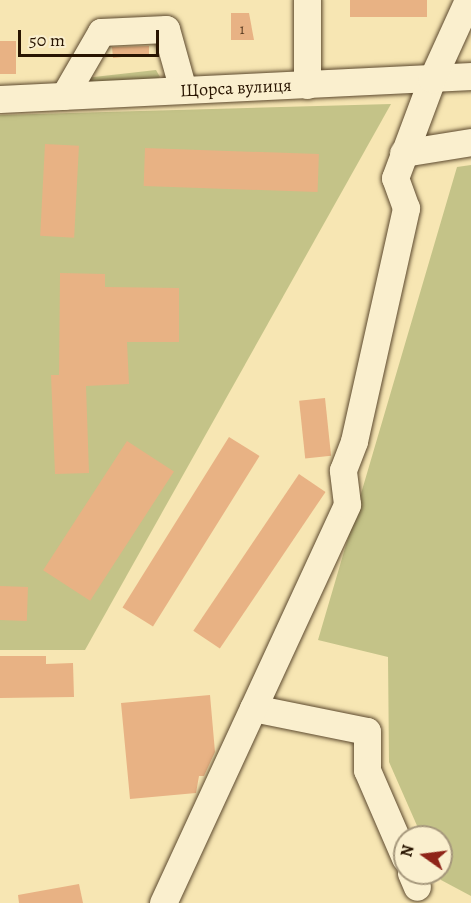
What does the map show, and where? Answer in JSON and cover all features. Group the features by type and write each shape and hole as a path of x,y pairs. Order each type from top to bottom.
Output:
{"street":[{"path":"307,0 307,85"},
{"path":"163,903 347,504 343,470 354,441 406,208 395,178 432,79 469,0"},
{"path":"64,96 101,32 166,29 183,90"},
{"name":"Щорса вулиця","path":"0,99 471,76"},
{"path":"403,153 471,142"},
{"path":"254,708 367,731 367,771 393,831"}],"shaded area":[{"path":"156,70 160,77 157,79 85,86 85,78"},
{"path":"391,104 85,650 0,650 0,115"},
{"path":"471,165 471,896 450,885 453,885 453,825 417,825 389,762 388,657 318,640 457,167"}],"building":[{"path":"350,0 427,0 427,17 350,17"},
{"path":"231,13 249,13 254,40 231,40"},
{"path":"0,41 16,41 16,74 0,74"},
{"path":"149,46 149,54 113,58 112,47"},
{"path":"45,144 79,146 74,238 40,236"},
{"path":"145,148 319,154 318,192 144,186"},
{"path":"60,273 105,274 105,287 179,288 179,342 127,342 129,384 86,386 89,473 55,474 51,375 59,375"},
{"path":"325,398 331,456 305,458 299,401"},
{"path":"229,437 260,456 153,627 122,607"},
{"path":"127,441 174,471 90,601 43,570"},
{"path":"299,474 326,492 220,649 193,631"},
{"path":"0,586 28,587 27,621 0,620"},
{"path":"0,656 46,656 46,664 73,663 74,697 0,698"},
{"path":"210,695 215,752 204,776 199,776 196,793 130,799 121,703"},
{"path":"79,884 83,903 19,903 18,895"}]}
